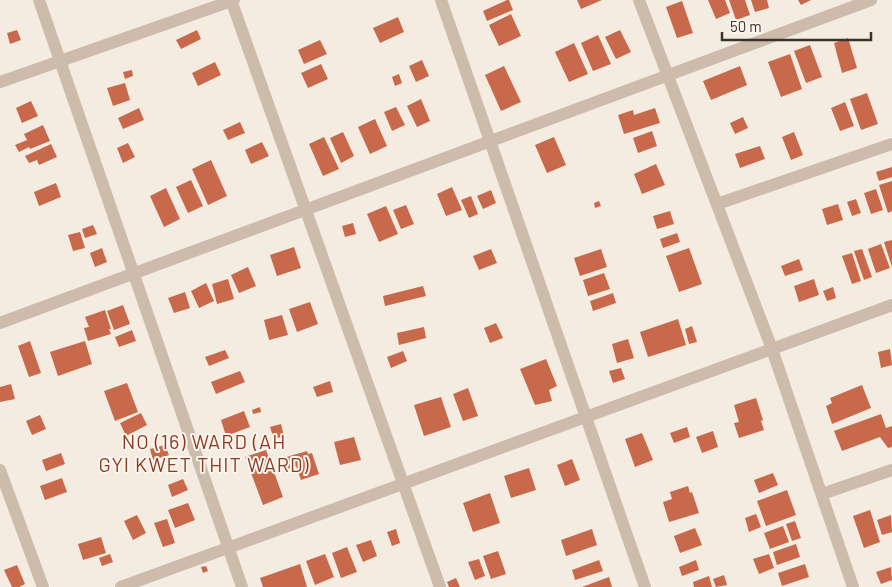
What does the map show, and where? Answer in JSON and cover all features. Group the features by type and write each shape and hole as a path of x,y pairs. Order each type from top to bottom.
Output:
{"street":[{"path":"39,0 242,587"},
{"path":"0,82 232,0 440,587"},
{"path":"441,0 646,587"},
{"path":"639,0 772,349 853,587"},
{"path":"0,322 871,0"},
{"path":"717,204 892,144"},
{"path":"121,587 892,306"},
{"path":"0,470 43,587"},
{"path":"822,494 892,470"}],"building":[{"path":"509,0 513,10 487,21 483,11"},
{"path":"577,0 602,0 581,9"},
{"path":"708,0 725,0 730,13 716,19"},
{"path":"729,0 745,0 750,15 736,20"},
{"path":"751,0 767,0 769,8 755,12"},
{"path":"798,0 811,0 801,5"},
{"path":"682,1 693,33 677,38 666,7"},
{"path":"511,14 521,36 499,46 489,25"},
{"path":"398,17 404,32 380,43 373,28"},
{"path":"17,30 21,40 10,44 7,33"},
{"path":"197,30 201,39 181,49 176,40"},
{"path":"620,30 631,52 616,59 605,37"},
{"path":"598,35 611,64 593,71 581,43"},
{"path":"848,38 857,68 842,73 834,43"},
{"path":"320,40 327,54 304,64 298,50"},
{"path":"574,43 588,74 569,82 555,52"},
{"path":"810,45 822,77 806,83 794,51"},
{"path":"790,54 802,89 781,97 768,62"},
{"path":"422,60 429,76 416,82 409,66"},
{"path":"215,62 221,75 198,86 192,73"},
{"path":"321,64 328,79 308,88 301,73"},
{"path":"504,66 521,102 501,111 485,75"},
{"path":"740,66 747,85 711,100 703,81"},
{"path":"132,70 133,76 125,79 123,72"},
{"path":"399,74 402,83 395,86 392,77"},
{"path":"125,83 130,100 113,106 107,88"},
{"path":"867,93 878,124 861,130 850,99"},
{"path":"421,99 430,121 417,127 407,106"},
{"path":"31,101 38,116 22,123 16,108"},
{"path":"845,102 854,126 840,131 831,108"},
{"path":"396,107 405,125 392,131 384,112"},
{"path":"139,108 144,120 123,129 118,118"},
{"path":"655,108 660,123 624,134 618,115 633,110 634,115"},
{"path":"743,117 748,128 735,134 730,123"},
{"path":"375,119 387,146 370,154 358,127"},
{"path":"240,122 245,133 228,140 223,130"},
{"path":"43,125 50,141 19,152 15,145 27,140 24,134"},
{"path":"652,131 657,146 638,153 633,138"},
{"path":"343,132 354,156 341,163 330,138"},
{"path":"794,132 803,155 791,160 782,137"},
{"path":"324,137 339,169 323,176 309,144"},
{"path":"554,137 566,165 547,173 535,145"},
{"path":"262,142 269,156 251,164 245,150"},
{"path":"128,143 135,157 123,163 117,148"},
{"path":"51,144 57,157 39,165 37,160 29,163 25,156"},
{"path":"760,146 765,159 740,168 735,154"},
{"path":"211,160 227,196 208,205 192,169"},
{"path":"656,164 665,185 642,194 634,174"},
{"path":"892,167 892,177 879,181 876,172"},
{"path":"191,180 203,206 188,213 176,187"},
{"path":"892,181 892,211 888,213 879,185"},
{"path":"56,183 61,197 39,206 34,192"},
{"path":"452,187 462,210 446,216 437,194"},
{"path":"166,188 180,219 164,227 150,196"},
{"path":"876,189 883,210 871,214 864,193"},
{"path":"491,190 496,203 483,209 477,196"},
{"path":"471,196 478,214 469,218 461,200"},
{"path":"856,199 861,213 852,216 847,202"},
{"path":"599,201 601,206 595,208 594,203"},
{"path":"838,204 843,220 827,225 822,209"},
{"path":"406,205 414,224 401,229 393,210"},
{"path":"386,206 398,234 379,242 367,214"},
{"path":"670,211 674,224 657,229 653,216"},
{"path":"353,223 356,234 345,237 342,226"},
{"path":"93,225 97,234 85,238 82,229"},
{"path":"80,232 85,248 73,251 68,235"},
{"path":"677,233 680,242 663,248 660,239"},
{"path":"892,240 892,267 884,242"},
{"path":"881,244 890,268 876,273 868,249"},
{"path":"294,247 301,268 277,276 270,255"},
{"path":"102,248 107,262 95,267 90,253"},
{"path":"689,248 702,284 679,292 666,256"},
{"path":"491,249 497,263 479,270 473,256"},
{"path":"601,249 607,267 580,276 574,258"},
{"path":"862,249 872,277 864,280 854,251"},
{"path":"852,253 861,281 852,284 842,256"},
{"path":"799,259 803,270 785,276 781,266"},
{"path":"248,267 256,286 239,293 231,275"},
{"path":"604,273 610,289 588,296 583,280"},
{"path":"228,279 234,299 217,304 212,284"},
{"path":"814,279 819,295 799,302 794,286"},
{"path":"206,283 214,301 199,308 191,291"},
{"path":"423,286 426,296 385,306 383,296"},
{"path":"833,287 836,298 827,301 823,291"},
{"path":"185,292 190,308 174,313 168,298"},
{"path":"613,293 616,303 593,311 590,301"},
{"path":"310,302 318,324 297,332 289,309"},
{"path":"123,305 130,324 114,330 107,311"},
{"path":"105,310 111,334 88,341 84,328 89,327 85,317"},
{"path":"282,315 288,335 269,340 264,320"},
{"path":"678,319 686,345 648,357 640,332"},
{"path":"496,323 503,338 490,343 484,328"},
{"path":"692,326 697,342 689,344 685,329"},
{"path":"424,327 426,338 399,345 397,333"},
{"path":"132,330 136,341 119,347 115,337"},
{"path":"628,339 634,358 617,363 612,344"},
{"path":"30,341 41,373 29,377 18,346"},
{"path":"85,341 92,364 58,376 50,352"},
{"path":"890,349 892,365 881,368 878,352"},
{"path":"225,350 229,358 209,366 205,357"},
{"path":"403,351 407,361 391,368 387,357"},
{"path":"546,359 557,386 549,390 552,401 535,405 520,369"},
{"path":"621,368 625,379 613,383 609,371"},
{"path":"240,371 245,382 216,394 211,382"},
{"path":"330,381 333,392 317,397 313,387"},
{"path":"127,383 138,412 115,421 104,391"},
{"path":"11,384 15,399 0,402 0,387"},
{"path":"862,385 871,408 832,424 826,406 832,403 830,398"},
{"path":"468,388 478,416 463,421 453,394"},
{"path":"441,397 451,427 424,436 414,405"},
{"path":"756,398 764,430 739,438 734,423 739,422 734,405"},
{"path":"260,407 261,412 253,414 252,410"},
{"path":"244,411 250,427 226,436 221,420"},
{"path":"141,413 147,425 126,436 120,423"},
{"path":"881,414 886,428 892,426 892,447 888,448 880,437 842,451 834,431"},
{"path":"40,415 46,429 32,435 26,421"},
{"path":"281,424 284,436 274,439 270,427"},
{"path":"687,427 690,437 674,443 670,433"},
{"path":"713,431 718,447 702,453 696,437"},
{"path":"642,433 653,460 635,467 625,439"},
{"path":"354,437 361,460 340,465 334,442"},
{"path":"165,445 169,455 153,460 150,449"},
{"path":"266,450 283,497 263,505 245,457"},
{"path":"307,451 308,454 312,453 319,474 301,480 296,466 287,469 283,458"},
{"path":"61,453 65,464 46,471 42,460"},
{"path":"572,459 580,480 565,486 557,465"},
{"path":"529,468 536,490 511,498 504,476"},
{"path":"773,473 778,485 759,493 754,480"},
{"path":"62,478 67,492 45,500 40,486"},
{"path":"183,479 188,490 172,497 168,485"},
{"path":"688,486 699,513 669,522 663,502 672,499 670,492"},
{"path":"787,490 796,515 766,526 757,501"},
{"path":"490,493 500,523 473,532 463,503"},
{"path":"188,503 195,520 175,528 168,510"},
{"path":"870,510 880,542 864,548 853,516"},
{"path":"756,514 761,527 749,532 745,518"},
{"path":"137,515 146,533 133,540 124,521"},
{"path":"891,515 892,532 882,535 877,520"},
{"path":"167,519 175,543 163,547 154,523"},
{"path":"795,521 801,538 792,541 786,524"},
{"path":"783,526 789,542 770,549 764,533"},
{"path":"695,528 702,545 680,553 674,536"},
{"path":"396,529 400,543 392,546 387,532"},
{"path":"592,529 597,545 566,556 561,540"},
{"path":"101,537 106,553 83,560 78,544"},
{"path":"371,540 377,556 363,562 356,545"},
{"path":"796,544 800,557 777,565 773,552"},
{"path":"347,547 357,572 341,578 332,553"},
{"path":"498,551 506,574 491,579 483,556"},
{"path":"110,554 113,562 102,566 99,558"},
{"path":"325,554 334,577 315,585 306,561"},
{"path":"769,554 774,568 759,574 753,559"},
{"path":"479,559 485,576 475,580 468,562"},
{"path":"599,560 603,571 575,580 572,570"},
{"path":"696,560 699,570 682,576 679,567"},
{"path":"300,564 307,587 263,587 260,578"},
{"path":"805,564 809,577 782,586 778,573"},
{"path":"17,565 25,584 19,587 12,587 4,570"},
{"path":"206,566 208,571 203,573 201,567"},
{"path":"891,567 892,580 881,584 876,572"},
{"path":"724,575 727,585 716,587 713,579"},
{"path":"709,576 712,587 694,587 693,582"},
{"path":"609,577 612,587 582,587"},
{"path":"456,578 460,587 449,587 447,582"}],"district":[{"name":"NO (16) WARD (AH GYI KWET THIT WARD)","path":"204,452"}]}
